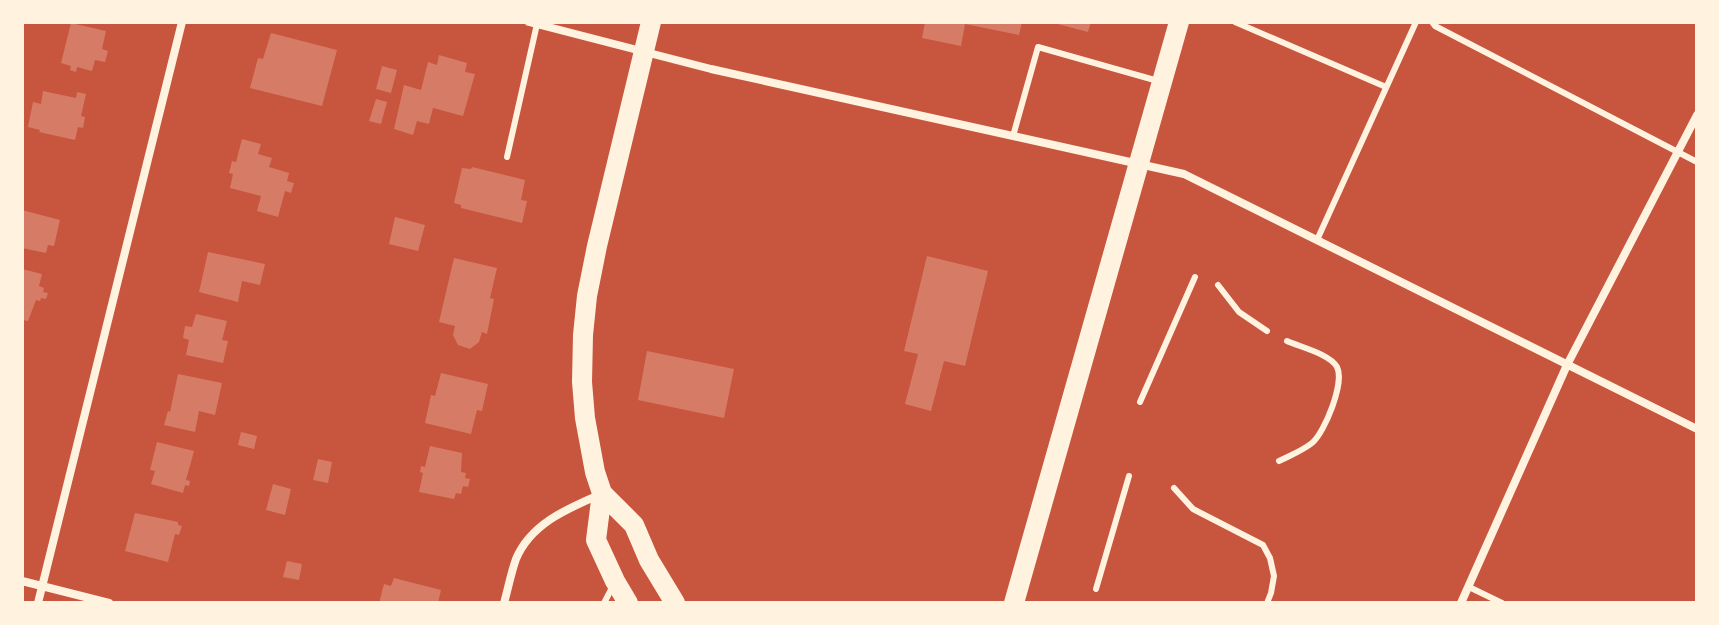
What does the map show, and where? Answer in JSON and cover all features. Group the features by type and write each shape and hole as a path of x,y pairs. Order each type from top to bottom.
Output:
{"main road":[{"path":"628,603 596,540 602,493 585,418 583,335 597,246 651,22"},
{"path":"1014,603 1179,22"},
{"path":"602,493 634,525 649,560 675,603"}],"street":[{"path":"38,603 182,22"},
{"path":"533,23 711,69 1184,174 1697,429"},
{"path":"1461,603 1567,365 1697,115"},
{"path":"504,603 517,557 532,536 555,515 602,493"},
{"path":"22,581 109,603"}],"lane":[{"path":"1235,22 1386,87"},
{"path":"1317,240 1416,22"},
{"path":"1432,22 1697,162"},
{"path":"507,157 533,23"},
{"path":"1013,136 1038,47 1162,82"},
{"path":"1140,402 1195,277"},
{"path":"1218,285 1239,312 1267,331"},
{"path":"1279,461 1316,440 1332,407 1340,377 1330,359 1287,341"},
{"path":"1096,589 1129,476"},
{"path":"1174,488 1193,509 1263,545 1274,576 1267,603"},
{"path":"604,603 615,581"},
{"path":"1469,587 1502,603"}],"building":[{"path":"925,22 1022,22 1019,35 965,24 961,46 922,38"},
{"path":"1050,22 1091,22 1088,32"},
{"path":"71,23 106,31 102,49 108,51 105,62 95,60 92,71 77,67 76,72 70,70 71,66 61,63"},
{"path":"271,33 337,50 322,106 250,88 258,58 263,59"},
{"path":"439,55 467,63 465,72 475,74 463,116 433,108 429,124 417,121 413,135 394,129 404,85 421,90 428,62 437,65"},
{"path":"382,66 397,70 391,93 376,89"},
{"path":"43,91 76,98 77,92 86,94 81,116 85,117 83,128 78,127 75,140 28,127 33,102 41,104"},
{"path":"376,99 387,102 381,124 369,121"},
{"path":"242,139 261,144 258,154 272,158 269,167 289,173 287,181 294,183 291,193 285,191 278,217 257,211 261,196 230,188 233,174 229,173 232,161 236,162"},
{"path":"472,167 525,180 521,200 527,201 522,223 461,208 461,205 454,203 462,168"},
{"path":"22,210 60,220 54,246 48,245 46,253 22,248"},
{"path":"395,217 425,225 418,251 389,244"},
{"path":"208,252 265,264 260,285 242,281 238,302 199,292"},
{"path":"927,256 988,271 965,366 944,361 931,411 905,404 918,354 904,351"},
{"path":"454,258 497,268 490,298 494,299 487,334 482,332 479,342 470,349 458,345 453,335 455,326 439,322"},
{"path":"22,269 42,274 39,286 48,293 46,299 36,300 28,321 22,320"},
{"path":"196,314 227,321 222,340 228,341 223,363 186,355 189,340 183,338 185,326 192,327"},
{"path":"647,351 734,369 724,418 638,400"},
{"path":"441,373 488,384 482,411 477,410 471,434 425,423 431,395 435,396"},
{"path":"178,374 222,383 215,415 199,411 195,432 164,425"},
{"path":"241,432 257,436 254,449 238,445"},
{"path":"157,442 194,451 186,480 190,481 189,486 185,485 183,493 151,484 155,471 150,470"},
{"path":"430,446 462,453 461,472 470,479 468,487 463,486 461,494 456,493 454,499 419,492 423,473 420,472 421,466 425,467"},
{"path":"318,459 332,462 328,483 313,480"},
{"path":"273,484 291,489 285,515 266,510"},
{"path":"135,513 178,522 182,526 179,535 175,534 168,562 125,551"},
{"path":"287,561 302,564 299,580 283,577"},
{"path":"394,578 441,590 438,603 379,603 384,584 391,586"}]}
